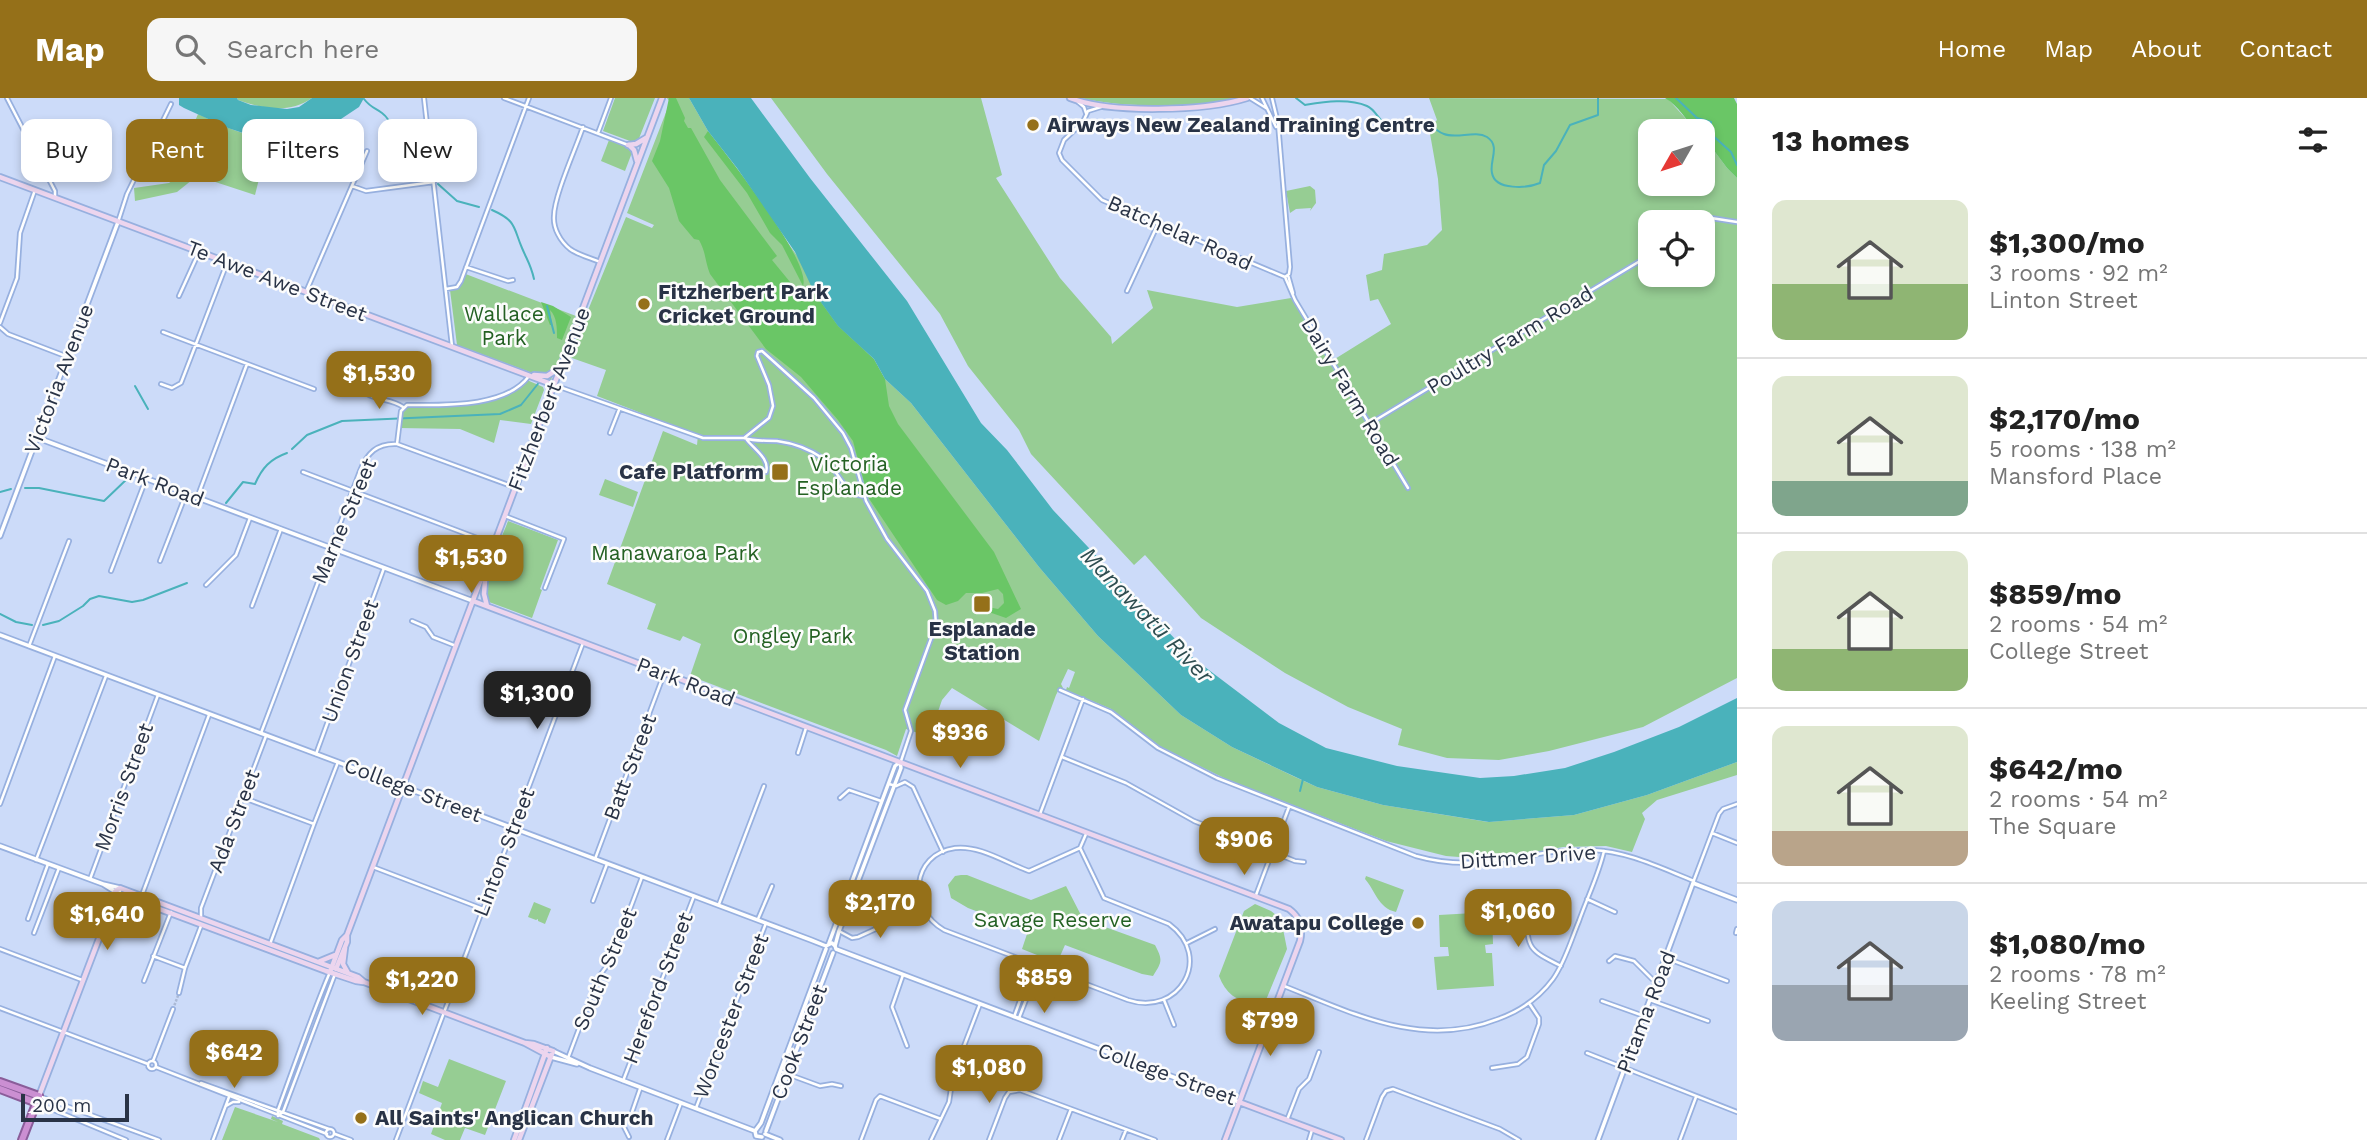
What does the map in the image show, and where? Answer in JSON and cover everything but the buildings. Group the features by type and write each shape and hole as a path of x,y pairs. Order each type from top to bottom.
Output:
{"highway":[{"path":"0,1082 38,1100"},
{"path":"0,1089 38,1100"},
{"path":"23,1140 38,1100"}],"main road":[{"name":"Fitzherbert Avenue","path":"333,970 345,947 346,935 662,98"},
{"path":"1073,99 1107,106 1193,108 1249,98"},
{"path":"628,145 638,144 647,136"},
{"path":"628,145 634,150 638,162"},
{"name":"Te Awe Awe Street","path":"0,177 554,385"},
{"path":"513,370 543,377 561,368"},
{"path":"486,565 484,598 488,607"},
{"name":"Park Road","path":"473,601 1289,909 1297,916 1301,926 1300,941 1284,986"},
{"path":"118,891 142,895 202,921 333,970 348,973 364,982 525,1043 547,1048 552,1054"},
{"path":"118,891 171,912 270,944 364,982"},
{"path":"38,1100 118,891"},
{"name":"Fitzherbert Avenue","path":"333,970 346,935"},
{"path":"345,947 343,964 348,973"},
{"path":"317,962 337,954"},
{"path":"1226,1140 1284,986"},
{"path":"525,1043 544,1054 552,1054"},
{"path":"519,1140 519,1132 547,1048"},
{"path":"514,1140 552,1054"},
{"name":"College Street","path":"1240,1102 1341,1140"}],"street":[{"path":"424,98 426,119"},
{"path":"504,98 628,145"},
{"path":"446,289 458,286 530,98"},
{"path":"598,133 611,98"},
{"path":"1249,98 1266,108"},
{"name":"Dairy Farm Road","path":"1262,98 1277,130"},
{"name":"Dairy Farm Road","path":"1274,98 1290,267 1286,276 1293,296 1408,488"},
{"path":"9,99 55,191 55,197"},
{"path":"1073,99 1083,106 1086,113 1093,108 1107,106"},
{"path":"118,222 127,194 171,104"},
{"name":"Batchelar Road","path":"1086,113 1083,122 1060,148 1059,155 1098,197 1280,277 1286,276"},
{"path":"583,127 554,215 555,226 564,243 572,251 600,262"},
{"path":"306,292 367,151"},
{"path":"352,186 366,191 434,183 452,346"},
{"path":"35,190 20,233 17,278 0,325 8,334 68,356"},
{"path":"1715,219 1737,222"},
{"name":"Victoria Avenue","path":"0,536 118,222"},
{"path":"1126,291 1158,224"},
{"path":"179,296 199,252"},
{"path":"160,384 172,388 180,386 227,262"},
{"name":"Poultry Farm Road","path":"1369,424 1638,262"},
{"path":"465,267 508,281 513,280"},
{"path":"163,332 314,389"},
{"path":"744,438 772,413 772,394 757,356 760,351 814,398 843,433 851,448 863,496 887,539 927,591 937,617 936,625 905,710 911,731 900,762"},
{"path":"197,498 247,364"},
{"path":"404,407 453,405 493,398 509,393 529,376"},
{"path":"554,385 703,438 744,438 786,443 816,454 834,468 850,492 863,496"},
{"path":"367,394 404,407"},
{"path":"397,444 404,407"},
{"path":"610,433 619,410"},
{"name":"Park Road","path":"38,438 473,601"},
{"path":"744,438 766,461 766,472"},
{"name":"Marne Street","path":"264,734 352,491 369,453 383,445 397,444 515,488"},
{"path":"303,472 494,544"},
{"path":"111,571 146,478"},
{"path":"160,561 186,494"},
{"path":"505,516 564,540 545,588"},
{"path":"205,586 236,555 250,518"},
{"path":"253,606 281,529"},
{"path":"29,646 69,541"},
{"name":"Union Street","path":"317,754 384,568"},
{"path":"412,621 426,626 433,637 456,646"},
{"name":"College Street","path":"0,635 827,946"},
{"name":"Linton Street","path":"396,1140 583,643"},
{"path":"0,804 55,656"},
{"name":"Batt Street","path":"595,859 664,674"},
{"path":"36,860 106,676"},
{"path":"519,683 562,699"},
{"name":"Dittmer Drive","path":"1060,690 1111,712 1158,748 1232,785 1405,852 1446,862 1471,864 1501,862 1561,851 1604,851 1632,857 1694,882"},
{"name":"Morris Street","path":"90,879 158,695"},
{"path":"1040,814 1083,699"},
{"path":"142,895 210,714"},
{"path":"797,752 806,728"},
{"name":"Ada Street","path":"202,921 201,908 264,734"},
{"path":"1062,757 1126,783 1194,821 1295,861 1304,862"},
{"path":"270,944 338,762"},
{"name":"Cook Street","path":"865,855 883,802 901,768 900,762"},
{"path":"891,785 905,782 913,787 943,852"},
{"name":"Cook Street","path":"764,1136 835,949 839,927 891,785"},
{"path":"719,905 764,786"},
{"path":"840,798 849,790 883,802"},
{"path":"243,798 314,824"},
{"path":"1737,804 1722,810 1694,882 1737,900"},
{"path":"1256,895 1289,807"},
{"path":"1080,848 1104,898 1169,924 1187,943 1190,960 1186,980 1164,1000 1149,1004 1139,1003 1033,964 944,930 931,921 922,908 918,893 920,878 929,862 943,852 954,848 972,849 1031,871 1080,848 1087,832"},
{"path":"1712,833 1737,843"},
{"path":"0,846 118,891"},
{"path":"1284,986 1384,1023 1422,1031 1448,1031 1480,1026 1508,1015 1530,1003 1546,988 1561,966 1604,851"},
{"path":"28,919 48,864"},
{"path":"593,901 607,864"},
{"path":"373,867 483,909"},
{"path":"34,933 59,868"},
{"name":"South Street","path":"568,1059 598,978 611,960 642,877"},
{"name":"Pitama Road","path":"1598,1140 1694,882"},
{"path":"757,920 772,886"},
{"name":"Hereford Street","path":"623,1081 694,896"},
{"path":"1587,899 1615,912"},
{"path":"191,915 201,908"},
{"path":"839,927 852,938 858,937 922,908"},
{"path":"1528,908 1527,940 1530,946 1537,954 1561,966"},
{"path":"144,981 171,912"},
{"path":"179,993 202,921"},
{"name":"Worcester Street","path":"696,1108 766,923"},
{"name":"Cook Street","path":"753,1140 827,946 839,927"},
{"path":"1187,943 1215,929"},
{"path":"827,946 828,952 835,949"},
{"path":"827,946 835,949"},
{"name":"College Street","path":"835,949 1240,1102"},
{"path":"0,950 83,980"},
{"path":"153,956 185,968"},
{"path":"1609,961 1615,956 1634,961 1657,981"},
{"path":"1666,958 1727,981"},
{"path":"1014,1017 1033,964"},
{"path":"1019,1019 1039,966"},
{"name":"Fitzherbert Avenue","path":"281,1111 306,1035 333,970"},
{"name":"Fitzherbert Avenue","path":"278,1116 312,1037 333,970"},
{"path":"903,975 892,1007 907,1046"},
{"path":"1164,1000 1174,1025"},
{"path":"1650,1000 1708,1021"},
{"path":"1602,1001 1644,1016"},
{"path":"1492,1068 1518,1064 1527,1057 1539,1024 1539,1018 1530,1003"},
{"path":"931,1140 951,1097 953,1075 980,1004"},
{"path":"0,1008 148,1064 150,1069 156,1066"},
{"path":"148,1064 153,1061 173,1009"},
{"path":"306,1035 312,1037"},
{"path":"1287,1120 1299,1088 1309,1079 1319,1052"},
{"path":"1587,1053 1737,1112"},
{"path":"552,1054 756,1130 763,1128 764,1136"},
{"path":"153,1061 156,1066 197,1083 208,1084 278,1116 333,1137 351,1140"},
{"path":"780,1071 820,1087 832,1084 841,1086"},
{"path":"629,1137 622,1123 631,1115 640,1087"},
{"path":"1366,1140 1382,1097 1386,1091 1392,1089 1500,1129 1519,1140"},
{"path":"989,1140 1005,1098 1014,1090 1024,1091 1155,1140"},
{"path":"230,1094 333,1130 333,1137"},
{"path":"213,1140 230,1094"},
{"path":"861,1140 879,1097 941,1119"},
{"path":"1680,1140 1696,1097"},
{"path":"38,1100 159,1140"},
{"path":"38,1100 67,1117 126,1140"},
{"path":"226,1106 236,1101 248,1104"},
{"path":"667,1140 681,1102"},
{"path":"1059,1140 1071,1109"},
{"path":"325,1140 329,1129"},
{"path":"1122,1140 1126,1129"},
{"path":"756,1130 757,1137 780,1140"},
{"path":"1309,1140 1313,1130"}],"green space":[{"path":"237,98 312,98 295,106 276,108 257,106"},
{"path":"615,98 655,98 638,141 630,141 603,131"},
{"path":"667,98 689,98 708,131 885,379 911,403 1039,567 1098,636 1181,715 1232,747 1317,787 1383,805 1488,822 1574,815 1647,795 1737,762 1737,775 1657,800 1642,813 1645,819 1632,852 1606,846 1563,847 1526,854 1472,858 1446,856 1386,841 1228,780 1159,746 1111,709 1066,690 1075,672 1068,669 1061,684 1063,688 1059,689 1056,695 1039,741 952,688 942,700 933,726 924,728 921,734 906,729 897,756 690,676 701,644 683,636 680,641 647,629 656,604 607,584 663,431 697,445 698,435 597,396 606,370 569,357 626,217 652,228 654,225 627,213 670,102"},
{"path":"669,98 676,98 684,121 688,128 691,128 720,180 777,256 772,260 804,299 815,294 838,326 874,359 885,379 889,406 898,424 994,552 1021,609 1006,618 986,611 988,607 998,609 1004,603 1003,594 998,589 966,593 958,601 946,605 937,600 868,497 853,441 801,377 766,349 710,274 699,240 694,239 679,221 669,188 652,161 660,141"},
{"path":"771,98 981,98 1002,175 996,178 1060,278 1111,337 1112,344 1153,308 1147,290 1237,307 1291,298 1330,362 1391,324 1378,299 1370,301 1366,275 1382,270 1384,254 1427,245 1442,230 1438,179 1429,128 1437,120 1429,98 1668,99 1686,119 1638,119 1638,196 1715,196 1715,152 1737,178 1737,678 1643,727 1549,751 1499,760 1447,758 1398,745 1402,729 1348,707 1285,673 1201,618 1145,555 1134,565 1031,454 1019,430 968,366 940,314 827,174"},
{"path":"1081,98 1239,98 1203,104 1160,106 1117,104"},
{"path":"1665,98 1734,98 1737,104 1737,178 1715,152 1715,119 1686,119"},
{"path":"198,114 209,119 196,119"},
{"path":"228,127 242,133 242,182 258,182 255,195 215,182 228,182"},
{"path":"708,131 782,233 795,255 802,273 803,286 782,245 770,233 747,193 704,137"},
{"path":"609,140 633,150 625,171 601,161"},
{"path":"190,182 177,192 135,201 134,188"},
{"path":"1310,186 1315,190 1316,203 1310,211 1311,208 1296,209 1290,213 1286,191"},
{"name":"Wallace Park","path":"463,273 576,316 551,380 457,345 450,290 458,286"},
{"path":"541,302 571,317 562,340 557,338 554,316 550,310 550,325"},
{"path":"527,380 544,390 531,424 500,420 494,443 460,429 399,428 401,411 407,405 485,401 509,393"},
{"path":"605,479 638,492 633,507 599,495"},
{"path":"508,521 558,540 532,618 489,602 489,571"},
{"name":"Savage Reserve","path":"967,875 1031,900 1066,886 1083,919 1155,945 1160,958 1158,967 1153,976 1142,974 1065,945 1057,963 1022,949 1028,931 968,908 951,898 948,885 955,876"},
{"path":"1366,876 1404,890 1396,912 1381,903 1365,879"},
{"path":"534,902 551,909 545,924 528,917"},
{"path":"1255,904 1281,919 1287,949 1266,1000 1250,1002 1232,995 1219,976 1244,911"},
{"path":"1492,912 1493,944 1485,945 1486,953 1492,953 1494,986 1437,990 1434,957 1449,956 1448,947 1440,947 1439,915"},
{"path":"449,1059 506,1081 485,1135 465,1128 460,1140 445,1140 431,1134 442,1103 419,1093 423,1081 438,1087"},
{"path":"235,1107 278,1122 271,1119 272,1116 283,1121 282,1124 320,1140 222,1140"}],"water":[{"path":"179,98 237,98 251,105 287,109 299,107 312,98 364,98 359,107 341,119 242,119 242,133 228,128 228,119 208,119 179,105"},
{"name":"Manawatū River","path":"689,98 751,98 907,301 981,423 1007,450 1053,510 1193,658 1279,723 1326,748 1397,766 1480,778 1565,768 1679,727 1737,698 1737,762 1647,795 1574,815 1489,822 1383,805 1317,787 1232,747 1181,715 1098,636 1039,567 911,403 885,379 874,359 838,326 815,294 795,252 708,131"}],"waterway":[{"path":"1296,98 1305,105 1336,101 1367,106 1388,125 1427,121 1444,134 1487,137 1493,145 1491,168 1494,179 1513,187 1540,183 1544,165 1556,151 1570,125 1598,115 1598,98"},
{"path":"1676,98 1697,118 1711,122 1711,134 1731,152 1737,165"},
{"path":"364,99 387,119"},
{"path":"438,184 457,201 479,207"},
{"path":"492,210 513,225 534,279"},
{"path":"547,306 554,333"},
{"path":"292,449 307,435 342,421 500,414 521,405 541,380"},
{"path":"135,386 148,409"},
{"path":"226,503 243,482 255,484 267,465 287,453"},
{"path":"25,488 39,488 104,501 128,478"},
{"path":"0,492 11,489"},
{"path":"43,625 59,621 90,599 99,596 132,602 187,583"},
{"path":"0,614 16,622 32,625"},
{"path":"1300,791 1303,779"}],"tunnel":[{"path":"173,1009 179,993"}],"place":[{"name":"Airways New Zealand Training Centre","path":"1033,125"},
{"name":"Fitzherbert Park Cricket Ground","path":"644,304"},
{"name":"Cafe Platform","path":"780,472"},
{"name":"Esplanade Station","path":"982,604"},
{"name":"Awatapu College","path":"1418,923"},
{"name":"All Saints' Anglican Church","path":"361,1118"}],"park label":[{"name":"Victoria Esplanade","path":"849,476"},
{"name":"Manawaroa Park","path":"675,553"},
{"name":"Ongley Park","path":"793,636"}]}
